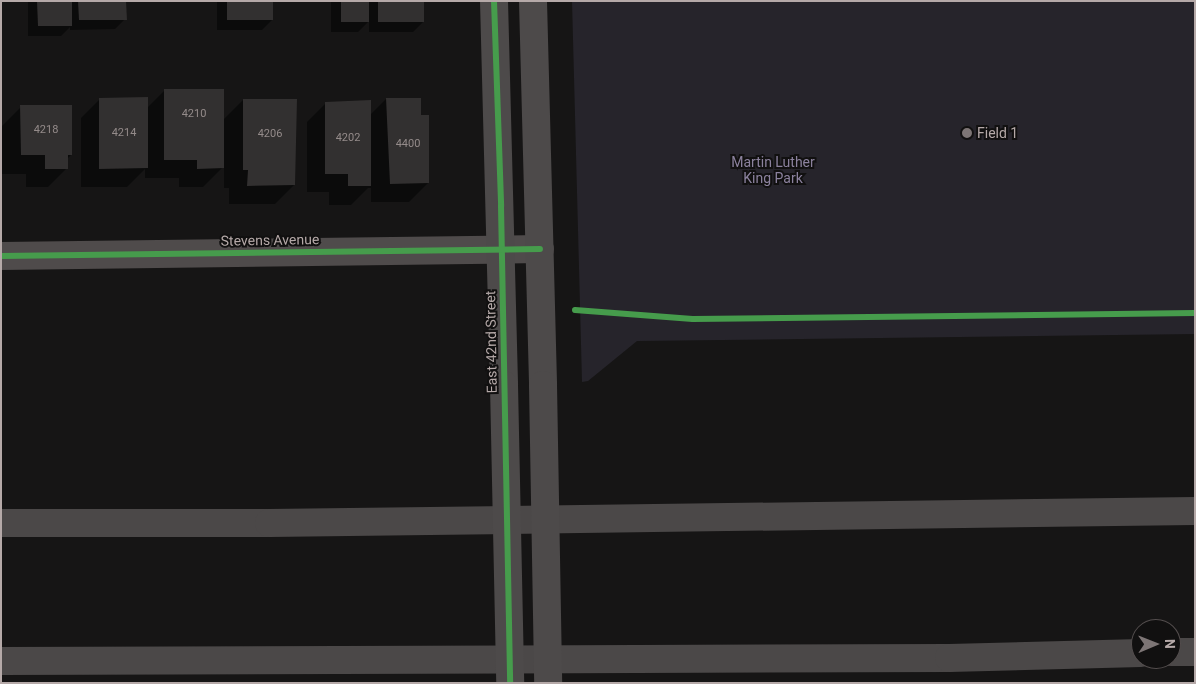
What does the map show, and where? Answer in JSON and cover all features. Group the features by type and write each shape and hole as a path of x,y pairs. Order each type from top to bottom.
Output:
{"highway":[{"path":"1,523 269,523 1195,511"},
{"path":"1181,652 1195,652"},
{"path":"1,661 939,658 1131,653"}],"street":[{"name":"East 42nd Street","path":"494,1 510,683"},
{"path":"533,1 543,385 548,683"},
{"name":"Stevens Avenue","path":"1,256 540,249"}],"green space":[{"name":"Martin Luther King Park","path":"572,1 1195,1 1195,334 637,341 588,381 582,382"}],"building":[{"path":"37,1 72,1 72,26 38,26"},
{"path":"78,1 126,1 127,20 79,20"},
{"path":"227,1 273,1 273,20 227,20"},
{"path":"341,1 369,1 369,22 341,22"},
{"path":"378,1 424,1 424,22 378,22"},
{"path":"164,89 224,89 224,168 197,169 197,160 164,160"},
{"path":"148,97 148,168 99,169 99,98"},
{"path":"386,98 421,98 421,115 429,115 429,183 390,184"},
{"path":"243,99 297,99 295,185 247,186 248,170 243,170"},
{"path":"371,100 371,186 348,186 348,174 325,174 325,102"},
{"path":"20,105 72,105 72,155 68,155 68,169 45,169 45,155 21,155"}],"cycle path":[{"path":"494,1 501,206 510,683"},
{"path":"1,256 540,249"},
{"path":"575,310 693,319 1195,313"}],"place":[{"name":"Field 1","path":"967,133"}]}
